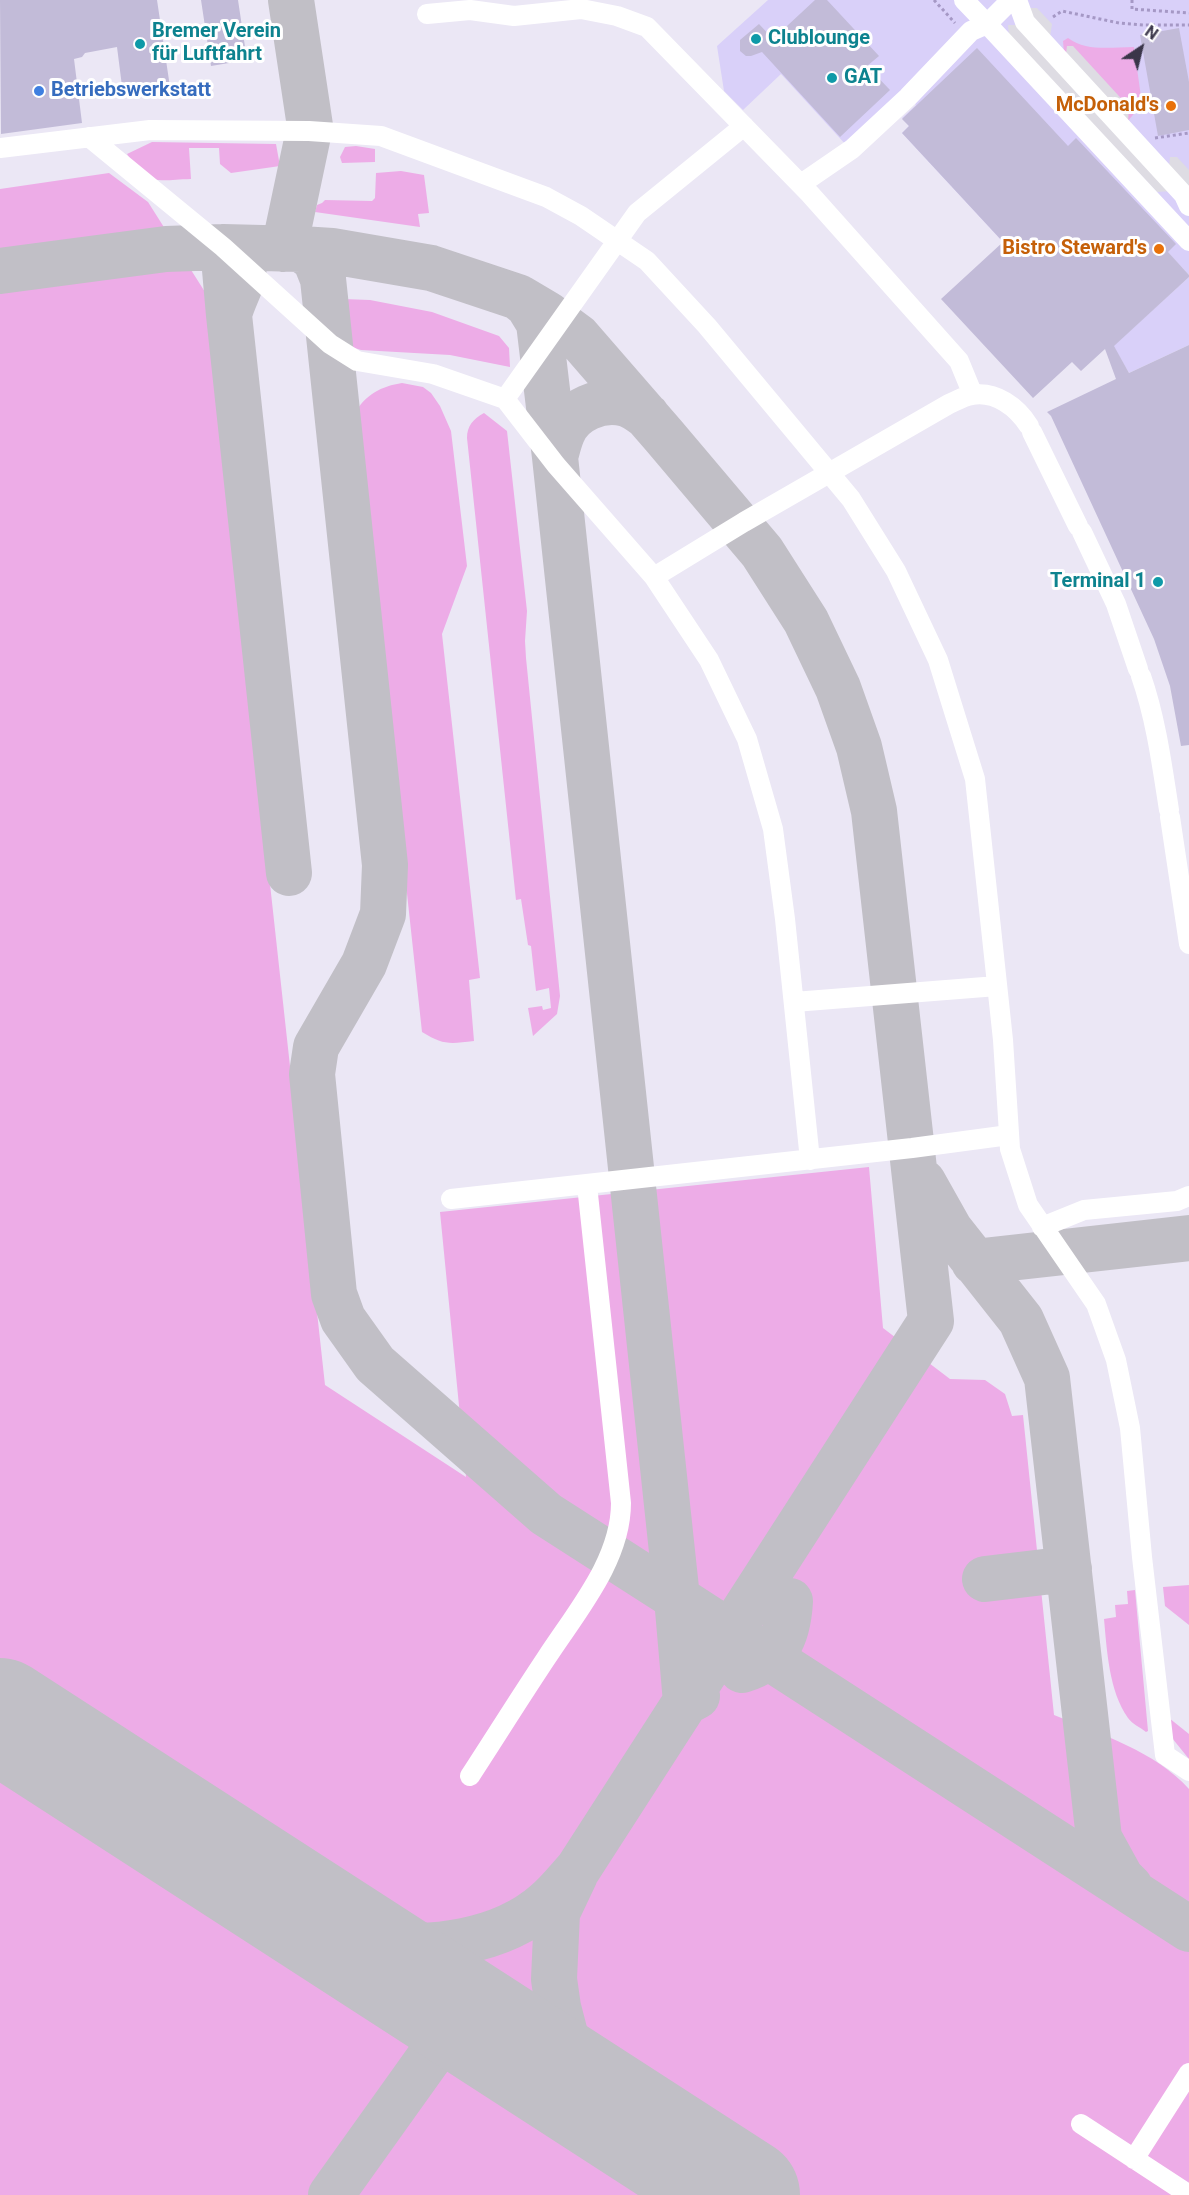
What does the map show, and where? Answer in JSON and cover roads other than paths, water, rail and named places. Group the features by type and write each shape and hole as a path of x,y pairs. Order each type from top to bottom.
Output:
{"street":[{"path":"964,0 1189,241"},
{"path":"801,184 852,149 908,97 971,31 987,24 1011,0"},
{"path":"1017,0 1025,22 1184,195 1189,206"},
{"path":"427,14 470,10 514,16 581,9 617,16 647,27 801,184 959,361 973,395"},
{"path":"505,399 637,213 744,126"},
{"path":"2,152 89,137 150,130 309,131 381,136 546,197 619,240 647,261 707,326 850,499 896,571 938,660 975,779 997,986 1010,1149 1028,1205 1096,1304 1116,1360 1130,1428 1165,1755 1189,1771"},
{"path":"89,137 223,247 330,344 357,361 433,374 505,399 556,465 654,577 710,660 747,738 773,828 810,1160"},
{"path":"654,577 949,404 973,395 1000,398 1021,413 1031,429 1116,604 1149,699 1162,760 1189,944"},
{"path":"794,1002 997,986"},
{"path":"451,1199 810,1160 1009,1135"},
{"path":"470,1776 598,1578 617,1536 621,1520 587,1185"},
{"path":"1042,1227 1084,1210 1177,1201 1189,1196"},
{"path":"1134,2159 1189,2073"},
{"path":"1081,2124 1185,2193"}],"place":[{"name":"Clublounge","path":"756,39"},
{"name":"Bremer Verein für Luftfahrt","path":"140,44"},
{"name":"GAT","path":"832,78"},
{"name":"Betriebswerkstatt","path":"39,91"},
{"name":"McDonald's","path":"1171,106"},
{"name":"Bistro Steward's","path":"1159,249"},
{"name":"Terminal 1","path":"1158,582"}]}
